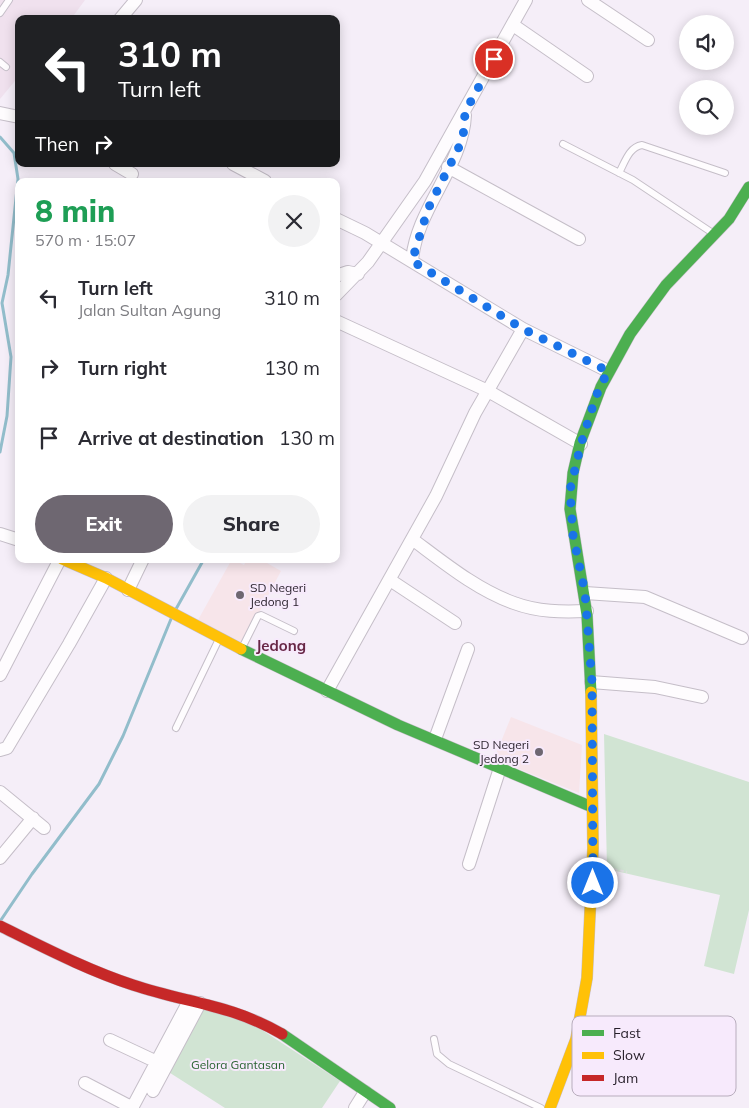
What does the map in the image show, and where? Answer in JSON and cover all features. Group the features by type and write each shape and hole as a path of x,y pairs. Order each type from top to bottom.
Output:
{"street":[{"path":"123,15 136,0"},
{"path":"340,291 358,274 382,243 425,181 526,0"},
{"path":"588,0 648,40"},
{"path":"513,25 587,76"},
{"path":"412,261 419,232 448,167 461,143 465,112"},
{"path":"0,113 15,117"},
{"path":"120,167 132,174"},
{"path":"239,167 259,178"},
{"path":"448,167 579,239"},
{"path":"581,1016 585,997 593,865 592,682 585,593 570,510 573,472 596,396 632,329 651,302 686,262 738,210 749,187"},
{"path":"340,221 382,243 523,329 608,371"},
{"path":"340,275 348,272 358,274"},
{"path":"340,323 488,391 581,444"},
{"path":"327,691 412,540 488,391 523,329"},
{"path":"0,534 15,538"},
{"path":"412,540 471,580 513,603 556,612 587,611"},
{"path":"0,675 59,563"},
{"path":"70,563 106,578 241,649 398,725 435,739 592,807"},
{"path":"128,590 142,563"},
{"path":"0,750 7,748 70,644 106,578"},
{"path":"390,580 455,622"},
{"path":"585,593 645,597 742,638"},
{"path":"435,739 468,649"},
{"path":"592,682 646,686 702,697"},
{"path":"469,864 500,768"},
{"path":"0,792 44,828"},
{"path":"0,858 33,818"},
{"path":"0,926 125,982 195,1002 228,1009 302,1045 365,1092 390,1108"},
{"path":"85,1083 133,1108 157,1062 195,1002"},
{"path":"153,1091 195,1002"},
{"path":"110,1040 157,1062"},
{"path":"550,1108 572,1055"},
{"path":"355,1108 365,1092"}],"lane":[{"path":"0,13 9,0"},
{"path":"0,62 6,67"},
{"path":"563,144 619,173 715,235"},
{"path":"619,173 629,152 642,145 725,173"},
{"path":"241,649 258,616 266,617 294,631"},
{"path":"176,728 220,638"},
{"path":"434,1039 438,1054 449,1064 541,1108"}],"path":[{"path":"593,865 627,872"}],"shaded area":[{"path":"0,0 85,0 74,15 15,15 15,81 0,99"},
{"name":"SD Negeri Jedong 1","path":"230,563 244,565 245,563 267,563 281,571 243,643 198,620"},
{"name":"SD Negeri Jedong 2","path":"511,717 582,745 579,793 494,759"}],"green space":[{"path":"604,734 749,782 749,910 734,974 704,966 720,895 607,869"},
{"name":"Gelora Gantasan","path":"206,1009 253,1024 340,1081 322,1108 225,1108 167,1071 198,1014"}],"waterway":[{"path":"0,137 14,153 15,160"},
{"path":"16,167 18,178"},
{"path":"0,452 7,416 11,357 2,303 8,275 15,208"},
{"path":"176,609 202,563"},
{"path":"1,920 32,874 99,784 123,736 171,619"}],"traffic: fast":[{"path":"591,692 587,615 570,509 573,473 580,443 601,387 630,334 666,285 729,219 749,187"},
{"path":"241,649 398,725 592,807"},
{"path":"282,1034 390,1108"}],"traffic: slow":[{"path":"71,563 106,578 241,649"},
{"path":"580,1016 587,978 593,848 591,692"},
{"path":"550,1108 572,1050"}],"traffic: jam":[{"path":"0,926 65,958 116,979 153,991 226,1010 263,1024 282,1034"}],"place":[{"name":"SD Negeri Jedong 1","path":"240,595"},
{"name":"SD Negeri Jedong 2","path":"539,752"}],"district":[{"name":"Jedong","path":"281,646"}],"route":[{"path":"494,59 465,112 461,143 428,209 419,232 412,261 523,329 608,371 596,396 573,472 570,490 573,535 585,593 592,682 593,883"}]}
